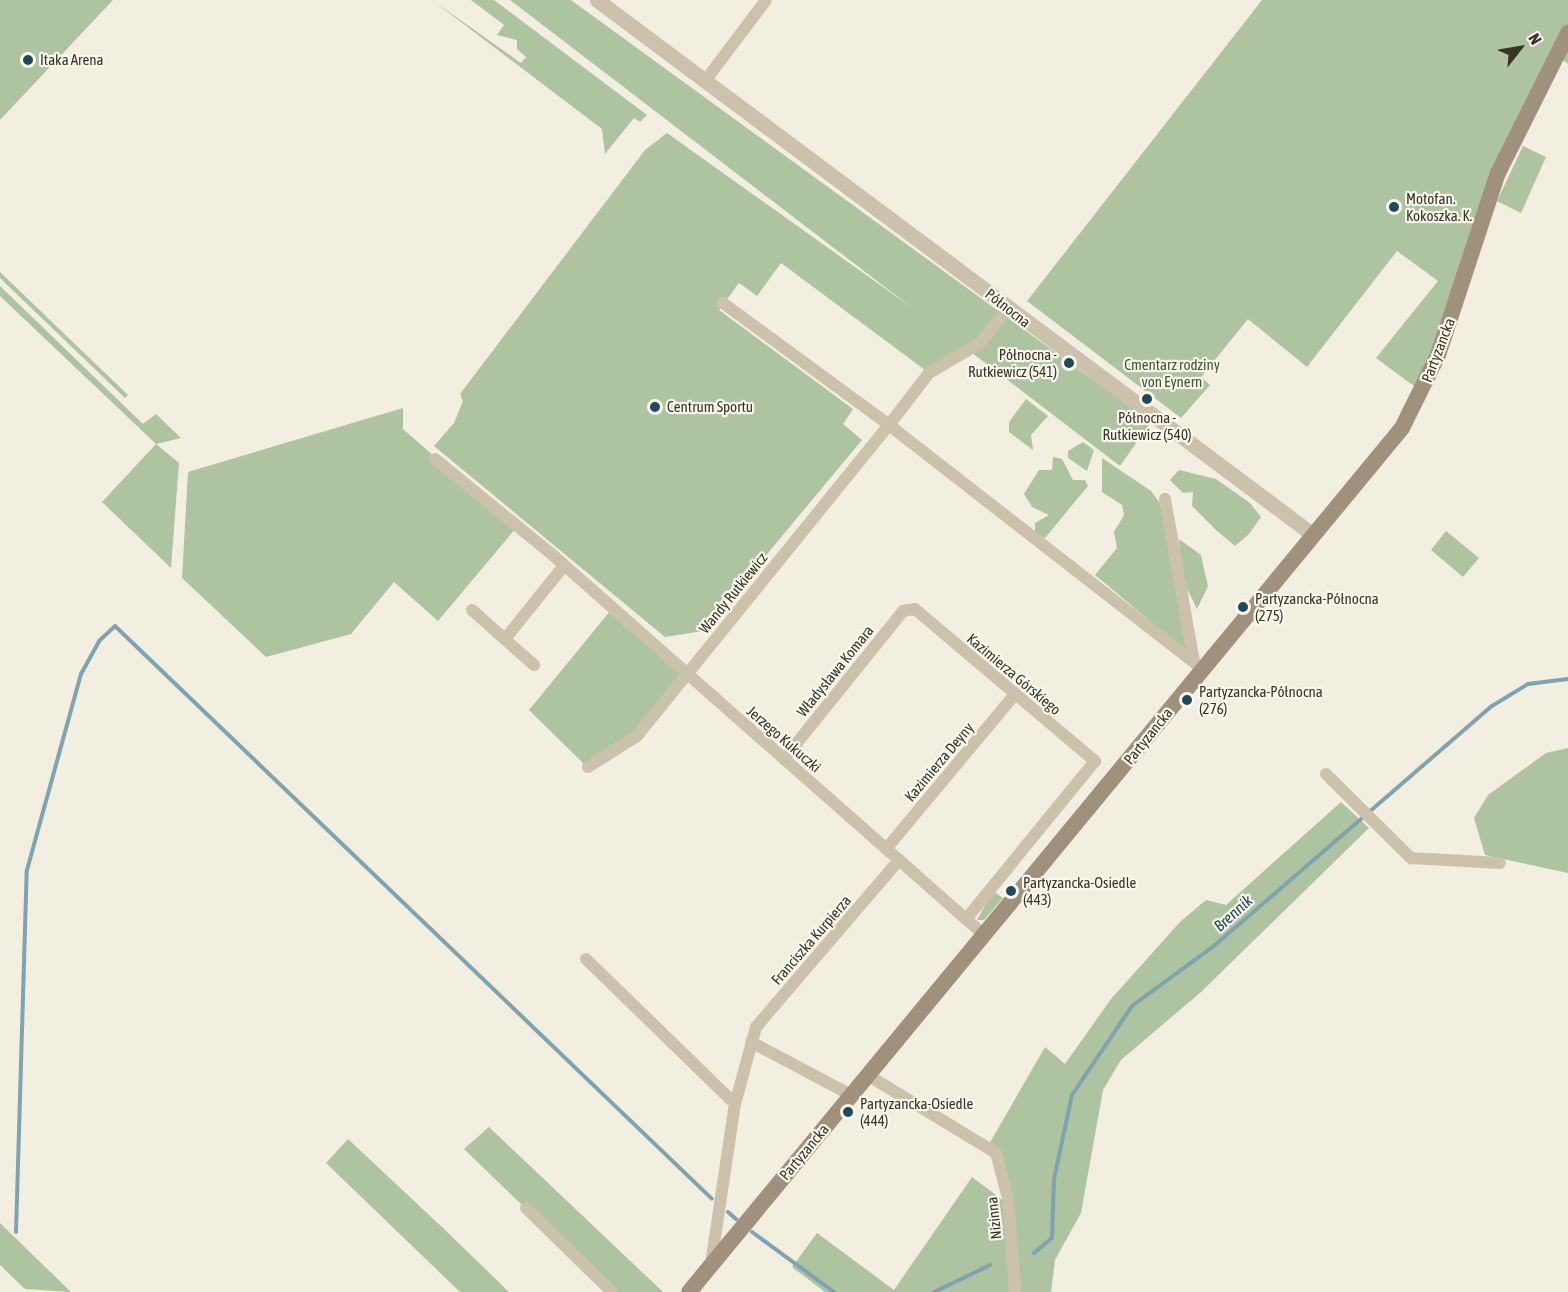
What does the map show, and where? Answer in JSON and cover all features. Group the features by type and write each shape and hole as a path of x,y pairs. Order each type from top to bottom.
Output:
{"main road":[{"name":"Partyzancka","path":"689,1292 984,935 1198,665 1312,534 1410,415 1438,355 1498,173 1568,33"}],"street":[{"name":"Północna","path":"597,0 1312,534"},
{"path":"705,81 766,0"},
{"path":"723,303 889,425 1085,582 1198,665"},
{"name":"Wandy Rutkiewicz","path":"588,767 637,736 929,373 986,338 1009,308"},
{"name":"Jerzego Kukuczki","path":"435,459 686,674 984,935"},
{"path":"1165,499 1198,665"},
{"path":"505,639 562,568"},
{"name":"Kazimierza Górskiego","path":"915,609 1095,761 966,919"},
{"name":"Władysława Komara","path":"784,759 903,611 915,609"},
{"path":"472,610 534,665"},
{"name":"Kazimierza Deyny","path":"886,849 1015,694"},
{"path":"1326,774 1411,858 1500,863"},
{"name":"Franciszka Kurpierza","path":"711,1265 735,1104 756,1027 900,860"},
{"path":"586,959 735,1104"},
{"path":"751,1042 851,1095"},
{"name":"Nizinna","path":"869,1076 988,1146 999,1159 1008,1198 1015,1292"},
{"path":"526,1208 612,1292"}],"green space":[{"name":"Itaka Arena","path":"0,0 113,0 0,120"},
{"path":"432,0 521,63 526,57 517,49 517,40 497,35 504,25 471,0 494,0 647,115 640,122 634,118 605,154 602,129"},
{"name":"Centrum Sportu","path":"510,0 571,0 1151,422 1120,466 967,349 929,373 781,263 757,296 739,283 719,310 853,409 843,424 862,440 703,631 665,637 434,446 454,423 463,401 460,394 645,150 667,133 911,307"},
{"name":"Cmentarz rodziny von Eynern","path":"1262,0 1568,0 1568,64 1557,56 1498,173 1422,392 1376,358 1438,281 1397,251 1307,367 1248,319 1201,377 1210,385 1181,418 1027,301"},
{"path":"1523,146 1546,157 1521,213 1497,201"},
{"path":"0,272 128,395 125,398 0,278"},
{"path":"0,286 143,424 156,414 181,438 156,444 0,296"},
{"path":"1026,399 1048,416 1031,435 1033,450 1009,432 1009,422"},
{"path":"403,408 403,429 516,528 438,621 394,582 351,634 266,657 182,578 188,472"},
{"path":"1083,442 1094,450 1087,471 1068,458 1068,451"},
{"path":"156,444 179,463 171,568 102,502"},
{"path":"1053,457 1062,459 1073,480 1085,480 1088,486 1045,538 1035,533 1035,523 1049,515 1032,507 1024,494 1039,470 1052,470"},
{"path":"1102,458 1151,491 1162,506 1187,652 1095,575 1117,548 1114,532 1124,515 1122,505 1102,492"},
{"path":"1179,470 1216,479 1250,503 1261,517 1249,534 1235,546 1216,530 1192,506 1193,492 1183,493 1170,480"},
{"path":"1446,531 1479,558 1463,577 1431,550"},
{"path":"1179,539 1201,555 1208,586 1197,609 1182,578"},
{"path":"611,610 686,674 637,736 587,767 529,710"},
{"path":"1568,748 1568,873 1485,855 1474,818 1488,795 1546,753"},
{"path":"1341,802 1369,828 1201,992 1121,1060 1103,1090 1081,1213 1055,1260 1051,1292 825,1292 792,1267 817,1233 894,1290 972,1177 1008,1204 988,1146 1045,1047 1065,1064 1111,999 1180,922 1206,900 1226,905"},
{"path":"993,891 1003,898 984,920 977,920"},
{"path":"489,1127 663,1292 612,1292 464,1149"},
{"path":"348,1139 509,1292 460,1292 326,1163"},
{"path":"0,1223 71,1292 25,1289 0,1265"}],"waterway":[{"path":"16,1232 27,870 81,674 99,641 115,626 712,1199"},
{"name":"Brennik","path":"1034,1253 1052,1238 1054,1179 1072,1095 1132,1006 1215,945 1492,706 1528,684 1568,679"},
{"path":"728,1212 736,1219"},
{"path":"752,1232 834,1292"},
{"name":"Brennik","path":"934,1292 990,1265"}],"place":[{"name":"Itaka Arena","path":"28,60"},
{"name":"Motofan. Kokoszka. K.","path":"1394,207"},
{"name":"Północna - Rutkiewicz (541)","path":"1069,363"},
{"name":"Północna - Rutkiewicz (540)","path":"1147,399"},
{"name":"Centrum Sportu","path":"655,407"},
{"name":"Partyzancka-Północna (275)","path":"1243,607"},
{"name":"Partyzancka-Północna (276)","path":"1187,700"},
{"name":"Partyzancka-Osiedle (443)","path":"1011,891"},
{"name":"Partyzancka-Osiedle (444)","path":"848,1112"}]}
